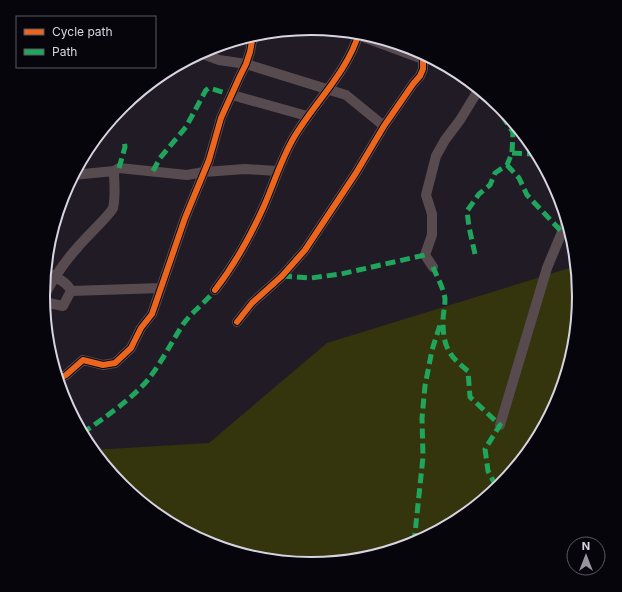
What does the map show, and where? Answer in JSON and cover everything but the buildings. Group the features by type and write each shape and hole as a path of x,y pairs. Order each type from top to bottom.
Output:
{"street":[{"path":"216,290 242,249 257,221 277,171 292,140 307,116 329,89 345,63 356,39"},
{"path":"63,377 83,360 103,365 115,363 135,344 141,328 152,314 185,218 204,172 221,118 246,64 252,42"},
{"path":"209,56 219,60 246,64 346,95 384,126"},
{"path":"237,322 252,303 282,276 304,250 356,173 384,126 412,84 420,76 423,69 422,60"},
{"path":"433,267 425,255 432,235 432,214 426,195 436,156 476,94"},
{"path":"232,95 307,116"},
{"path":"80,175 114,171 119,168 186,175 204,172 244,170 277,171"},
{"path":"51,273 112,210 116,197 114,190 114,171"},
{"path":"500,425 547,268 563,229"},
{"path":"51,275 70,288 71,291"},
{"path":"71,291 161,288"},
{"path":"50,303 63,306 71,291"}],"shaded area":[{"path":"570,268 572,296 570,330 567,347 552,396 537,427 518,455 496,481 456,513 411,537 379,548 345,555 311,557 277,555 243,548 211,537 180,522 166,513 126,481 100,450 209,443 327,343"}],"marked path":[{"path":"153,171 160,158 186,127 206,90 209,88 232,95"},
{"path":"475,254 467,211 479,194 490,185 495,173 507,165 512,153 513,132 510,128"},
{"path":"119,168 125,147 124,140"},
{"path":"512,153 530,154"},
{"path":"507,165 519,178 527,195 561,231"},
{"path":"282,276 311,278 341,274 425,255"},
{"path":"433,267 442,287 445,299 443,330 448,350 456,361 468,371 470,397 500,425 485,449 488,471 494,483"},
{"path":"87,430 137,392 159,364 184,323 215,290"},
{"path":"415,535 423,457 422,418 425,386 432,350 441,322"}],"cycle path":[{"path":"215,290 236,260 254,228 293,139 347,61 357,39"},
{"path":"63,377 83,360 103,365 115,363 131,348 141,328 152,314 185,218 209,160 221,118 246,64 252,42"},
{"path":"237,322 252,303 282,276 305,250 356,173 384,126 420,76 423,69 423,61"}]}
